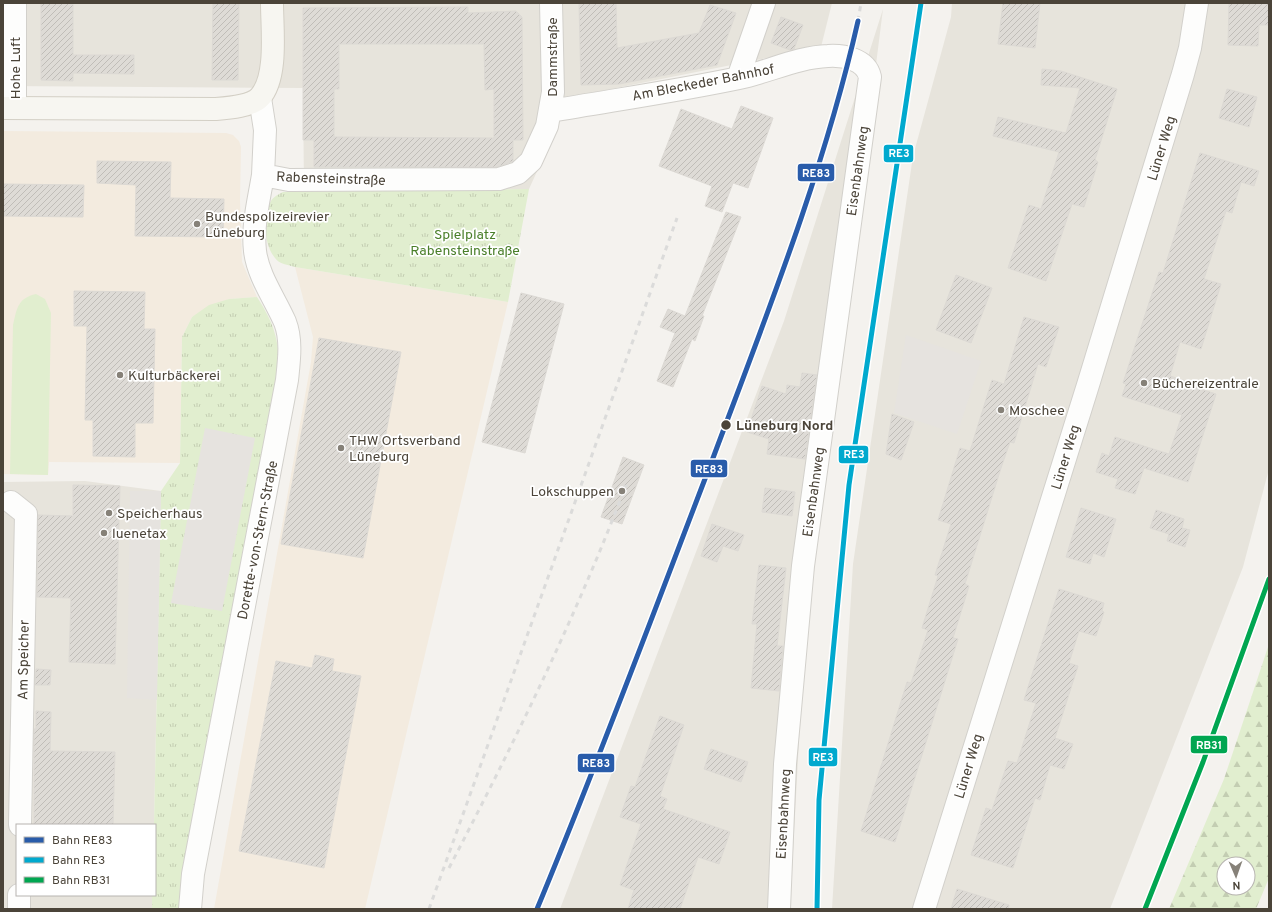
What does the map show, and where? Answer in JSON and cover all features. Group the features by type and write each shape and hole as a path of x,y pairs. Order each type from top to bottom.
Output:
{"street":[{"name":"Hohe Luft","path":"9,108 15,3"},
{"path":"9,108 216,109 240,106 260,98 268,84 272,69 272,3"},
{"name":"Dammstraße","path":"551,3 553,92 551,111"},
{"path":"738,78 764,3"},
{"name":"Lüner Weg","path":"924,909 1088,385 1183,74 1190,48 1196,3"},
{"name":"Am Bleckeder Bahnhof","path":"551,111 738,78 761,73 811,58 828,56 856,60 868,69 870,76"},
{"name":"Eisenbahnweg","path":"778,909 785,764 803,566 870,76"},
{"name":"Rabensteinstraße","path":"260,98 265,130 263,175 289,180 499,179 518,173 531,161 547,126 551,111"},
{"name":"Dorette-von-Stern-Straße","path":"190,909 193,874 288,374 289,344 285,323 261,271 255,252 256,212 263,175"},
{"name":"Am Speicher","path":"11,502 26,514 20,824"},
{"path":"19,896 19,909"}],"shaded area":[{"path":"3,3 832,3 821,47 571,97 529,189 304,191 303,88 3,86"},
{"path":"952,3 1269,3 1269,469 1243,567 1110,909 832,909 853,564 913,156 951,17"},
{"path":"883,9 826,461 802,684 790,909 560,909 784,321"},
{"path":"3,131 226,133 233,135 239,141 241,147 240,200 242,262 257,297 229,299 192,317 182,337 180,463 49,462 48,475 3,474"},
{"path":"295,267 508,302 365,909 214,909 311,362 313,337"},
{"path":"906,335 981,361 957,434 894,413"},
{"path":"205,428 255,438 222,611 171,603"},
{"path":"85,481 161,491 154,824 16,824 16,896 152,896 152,909 3,909 3,482"},
{"path":"130,491 161,491 157,700 127,698"}],"green space":[{"name":"Spielplatz Rabensteinstraße","path":"529,189 508,302 295,267 279,262 268,246 265,222 266,214 273,198 283,192"},
{"path":"36,294 45,299 51,313 48,475 10,474 13,325 19,305 25,298"},
{"path":"257,297 272,324 277,340 280,371 180,909 152,909 152,896 156,896 156,824 154,824 161,491 180,463 182,337 192,317 209,305 229,299"},
{"path":"1269,644 1269,878 1256,909 1169,909 1224,779"}],"building":[{"path":"41,3 73,3 73,55 134,55 134,74 73,73 73,81 41,80"},
{"path":"213,3 239,3 238,80 212,80"},
{"path":"579,3 616,3 617,48 699,33 710,5 736,13 717,65 619,84 581,85"},
{"path":"1003,3 1040,3 1035,48 998,44"},
{"path":"1229,3 1269,3 1269,25 1259,25 1258,46 1228,45"},
{"path":"468,7 468,13 516,11 522,17 523,140 513,140 513,161 497,167 314,167 314,140 303,140 303,8","holes":["339,44 484,44 485,90 494,89 494,138 334,137 334,89 339,89"]},
{"path":"781,17 803,25 794,49 790,50 771,43"},
{"path":"1042,69 1061,71 1117,89 1095,160 1098,162 1084,207 1072,204 1046,281 1008,268 1029,205 1041,209 1059,152 993,136 998,117 1066,133 1080,88 1041,85"},
{"path":"1227,89 1257,97 1249,127 1219,118"},
{"path":"741,106 773,118 748,188 733,183 722,212 705,206 712,186 659,166 681,109 732,129"},
{"path":"1200,153 1259,171 1254,186 1241,182 1232,213 1226,211 1204,279 1221,284 1201,349 1180,342 1170,376 1192,383 1191,386 1216,394 1188,482 1144,468 1135,494 1115,488 1118,479 1096,472 1102,453 1109,456 1115,437 1169,454 1182,415 1122,396 1126,384 1123,383 1159,272 1163,273"},
{"path":"97,161 171,162 170,198 224,199 223,237 135,236 136,185 97,183"},
{"path":"3,184 84,185 83,217 3,216"},
{"path":"726,212 741,217 702,316 704,316 695,341 692,339 673,387 657,381 675,333 660,327 668,309 685,316"},
{"path":"956,275 992,288 971,343 936,330"},
{"name":"Kulturbäckerei","path":"74,291 145,292 144,329 155,329 153,423 135,423 135,457 93,456 93,420 85,420 87,326 74,326"},
{"path":"521,293 564,304 525,453 482,442"},
{"path":"1024,317 1059,327 1046,367 1038,364 1014,443 1010,442 1001,468 965,584 969,586 953,638 958,639 895,842 861,831 907,682 911,683 928,630 922,628 938,576 935,575 951,524 938,520 960,448 970,451 992,380 1004,384"},
{"name":"THW Ortsverband Lüneburg","path":"319,338 401,352 363,558 281,544"},
{"path":"802,373 817,375 805,459 767,454 769,439 747,432 762,386 786,394 787,385 800,387"},
{"path":"892,414 914,422 901,460 886,454"},
{"name":"Lokschuppen","path":"623,457 644,465 622,524 601,517"},
{"path":"73,485 120,486 115,664 69,662 71,598 37,597 38,515 73,516"},
{"path":"765,488 795,492 792,516 762,512"},
{"path":"1081,508 1116,519 1104,557 1093,553 1090,564 1066,557"},
{"path":"1156,510 1184,519 1182,528 1190,530 1185,547 1167,541 1169,534 1150,528"},
{"path":"712,524 744,535 738,551 723,546 717,562 701,556"},
{"path":"759,565 786,568 777,646 783,646 779,691 751,688 757,624 752,624"},
{"path":"1059,589 1104,603 1102,611 1104,612 1096,636 1079,631 1069,663 1078,666 1055,738 1073,744 1064,769 1050,765 1040,800 1035,798 1013,868 971,855 986,808 992,810 1008,761 1017,763 1036,703 1024,700"},
{"path":"315,655 334,659 332,671 361,676 324,868 239,851 276,661 312,668"},
{"path":"36,669 51,670 50,685 35,685"},
{"path":"36,711 51,712 50,751 115,752 113,824 34,824 34,729 36,729"},
{"path":"660,716 684,725 660,796 667,799 663,809 730,832 719,864 698,857 680,909 628,909 634,890 620,885 641,824 620,817 631,786 635,787"},
{"path":"711,749 748,762 741,782 704,769"},
{"path":"957,889 1009,905 1008,909 951,909"}],"railway":[{"path":"858,21 861,3"},
{"path":"429,909 677,218"},
{"path":"449,868 543,679 607,534 626,485"}],"rail line":[{"name":"RE3","path":"817,909 819,800 849,485 921,3"},
{"name":"RE83","path":"537,909 626,684 774,296 829,132 858,21"},
{"name":"RB31","path":"1145,909 1203,762 1269,579"}],"place":[{"name":"Bundespolizeirevier Lüneburg","path":"197,224"},
{"name":"Kulturbäckerei","path":"120,375"},
{"name":"Büchereizentrale","path":"1144,383"},
{"name":"Moschee","path":"1001,410"},
{"name":"Lüneburg Nord","path":"726,425"},
{"name":"THW Ortsverband Lüneburg","path":"341,448"},
{"name":"Lokschuppen","path":"622,491"},
{"name":"Speicherhaus","path":"109,513"},
{"name":"luenetax","path":"104,533"}]}
